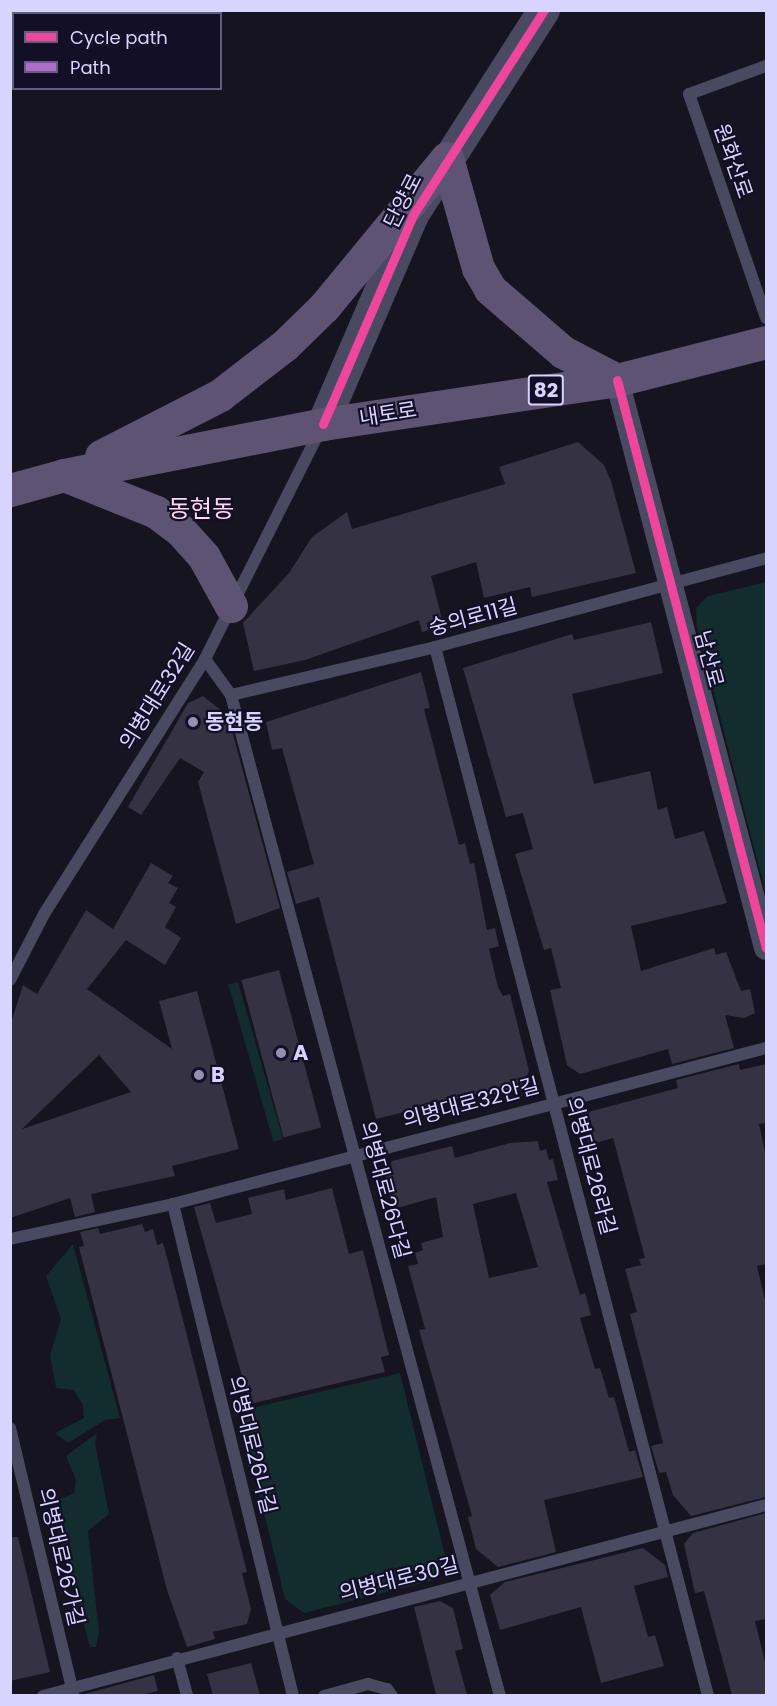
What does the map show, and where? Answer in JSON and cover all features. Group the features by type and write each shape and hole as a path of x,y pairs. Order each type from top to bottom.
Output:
{"main road":[{"path":"447,158 478,268 490,290 563,352 617,380"},
{"path":"64,475 220,395 285,345 324,307 447,158"},
{"name":"내토로","path":"10,490 64,475 323,424 617,380 766,342"},
{"path":"64,475 156,512 180,530 204,557 231,606"}],"street":[{"name":"단양로","path":"323,424 414,215 447,158 544,10"},
{"name":"남산로","path":"617,380 766,948"}],"lane":[{"name":"원화산로","path":"766,66 689,94 766,318"},
{"name":"의병대로32길","path":"10,980 44,914 205,659 323,424"},
{"name":"숭의로11길","path":"231,695 435,647 766,558"},
{"name":"의병대로26라길","path":"435,647 708,1695"},
{"path":"205,659 231,695"},
{"name":"의병대로26다길","path":"231,695 500,1695"},
{"name":"의병대로32안길","path":"10,1239 173,1204 355,1153 766,1048"},
{"name":"의병대로26나길","path":"173,1204 293,1695"},
{"name":"의병대로26가길","path":"10,1428 73,1691"},
{"name":"의병대로30길","path":"43,1695 73,1691 177,1658 766,1505"},
{"path":"177,1658 187,1695"},
{"path":"324,1695 368,1684 387,1689 392,1695"}],"green space":[{"path":"766,582 766,894 697,628 696,608 708,596"},
{"path":"238,982 283,1139 273,1141 228,985"},
{"path":"73,1244 120,1418 105,1420 68,1443 55,1433 84,1418 83,1405 74,1390 56,1388 50,1355 61,1319 46,1276"},
{"path":"400,1373 445,1555 434,1580 304,1613 285,1599 239,1411"},
{"path":"97,1433 95,1443 109,1514 88,1531 99,1632 96,1647 90,1647 50,1503 74,1493 76,1480 66,1456"}],"building":[{"path":"578,442 604,465 611,481 636,573 532,597 530,587 484,598 476,562 431,576 444,627 422,632 419,620 305,660 254,671 243,623 289,573 312,537 347,512 352,529 505,484 499,467"},
{"path":"651,622 663,673 572,694 594,784 650,771 658,810 667,807 675,839 704,831 727,903 631,926 641,971 714,948 716,955 726,952 741,991 750,989 755,1013 744,1018 725,1015 734,1048 672,1064 668,1049 580,1074 567,1065 550,990 561,988 551,948 544,950 515,854 533,849 523,813 506,817 463,668 572,634 574,640"},
{"path":"421,672 430,708 424,709 459,845 465,843 470,864 474,863 487,930 495,928 499,946 489,949 498,987 503,996 510,994 529,1071 521,1090 494,1096 492,1090 376,1119 319,897 296,904 287,872 314,864 282,748 272,750 266,722"},
{"path":"203,696 228,716 280,908 236,924 198,782 204,772 180,758 141,815 128,807 188,703"},
{"path":"151,863 173,876 168,883 178,888 169,903 176,907 165,927 181,938 165,965 126,940 87,989 172,1049 159,1001 197,991 239,1149 172,1166 175,1176 91,1194 95,1212 75,1217 70,1198 10,1218 10,1026 23,985 37,994 86,910 113,929","holes":["99,1055 131,1092 22,1129"]},
{"name":"A","path":"279,970 321,1127 284,1138 241,980"},
{"path":"739,1064 740,1070 766,1064 766,1123 759,1124 766,1156 766,1264 757,1266 766,1304 766,1497 691,1516 673,1495 666,1472 659,1473 651,1446 663,1443 630,1314 637,1312 625,1269 641,1265 639,1259 645,1258 613,1138 589,1145 581,1114 678,1088 676,1080"},
{"path":"538,1141 540,1151 546,1149 549,1160 553,1159 558,1180 547,1182 580,1295 585,1293 591,1315 580,1318 595,1369 600,1368 609,1398 614,1397 629,1452 635,1450 643,1477 544,1500 556,1552 498,1567 476,1549 468,1517 472,1516 419,1330 425,1329 408,1266 418,1264 415,1253 423,1250 421,1243 443,1237 436,1197 394,1209 385,1177 392,1161 452,1146 455,1158 510,1143","holes":["516,1193 538,1267 489,1278 473,1204"]},
{"path":"332,1188 349,1254 363,1250 389,1355 381,1357 385,1372 250,1404 194,1207 210,1203 216,1223 252,1214 248,1198 284,1189 286,1200"},
{"path":"142,1224 145,1232 153,1229 157,1245 163,1243 247,1572 242,1573 251,1609 247,1624 213,1632 215,1639 187,1647 167,1590 79,1247 84,1246 80,1232 98,1228 100,1234"},
{"path":"766,1513 766,1619 755,1621 766,1666 766,1695 732,1695 704,1591 695,1593 684,1544 693,1533"},
{"path":"10,1537 18,1537 50,1672 10,1681"},
{"path":"643,1548 665,1565 668,1577 634,1586 648,1637 655,1635 664,1666 601,1683 581,1607 500,1630 490,1595 505,1582"},
{"path":"440,1601 453,1608 463,1649 455,1651 467,1695 436,1695 414,1607"},
{"path":"251,1663 260,1695 213,1695 207,1674"},
{"path":"154,1675 158,1691 141,1695 81,1695"}],"cycle path":[{"path":"323,424 413,215 544,10"},
{"path":"617,380 766,948"}],"place":[{"name":"동현동","path":"193,722"},
{"name":"A","path":"281,1053"},
{"name":"B","path":"199,1075"}],"district":[{"name":"동현동","path":"201,509"}]}
